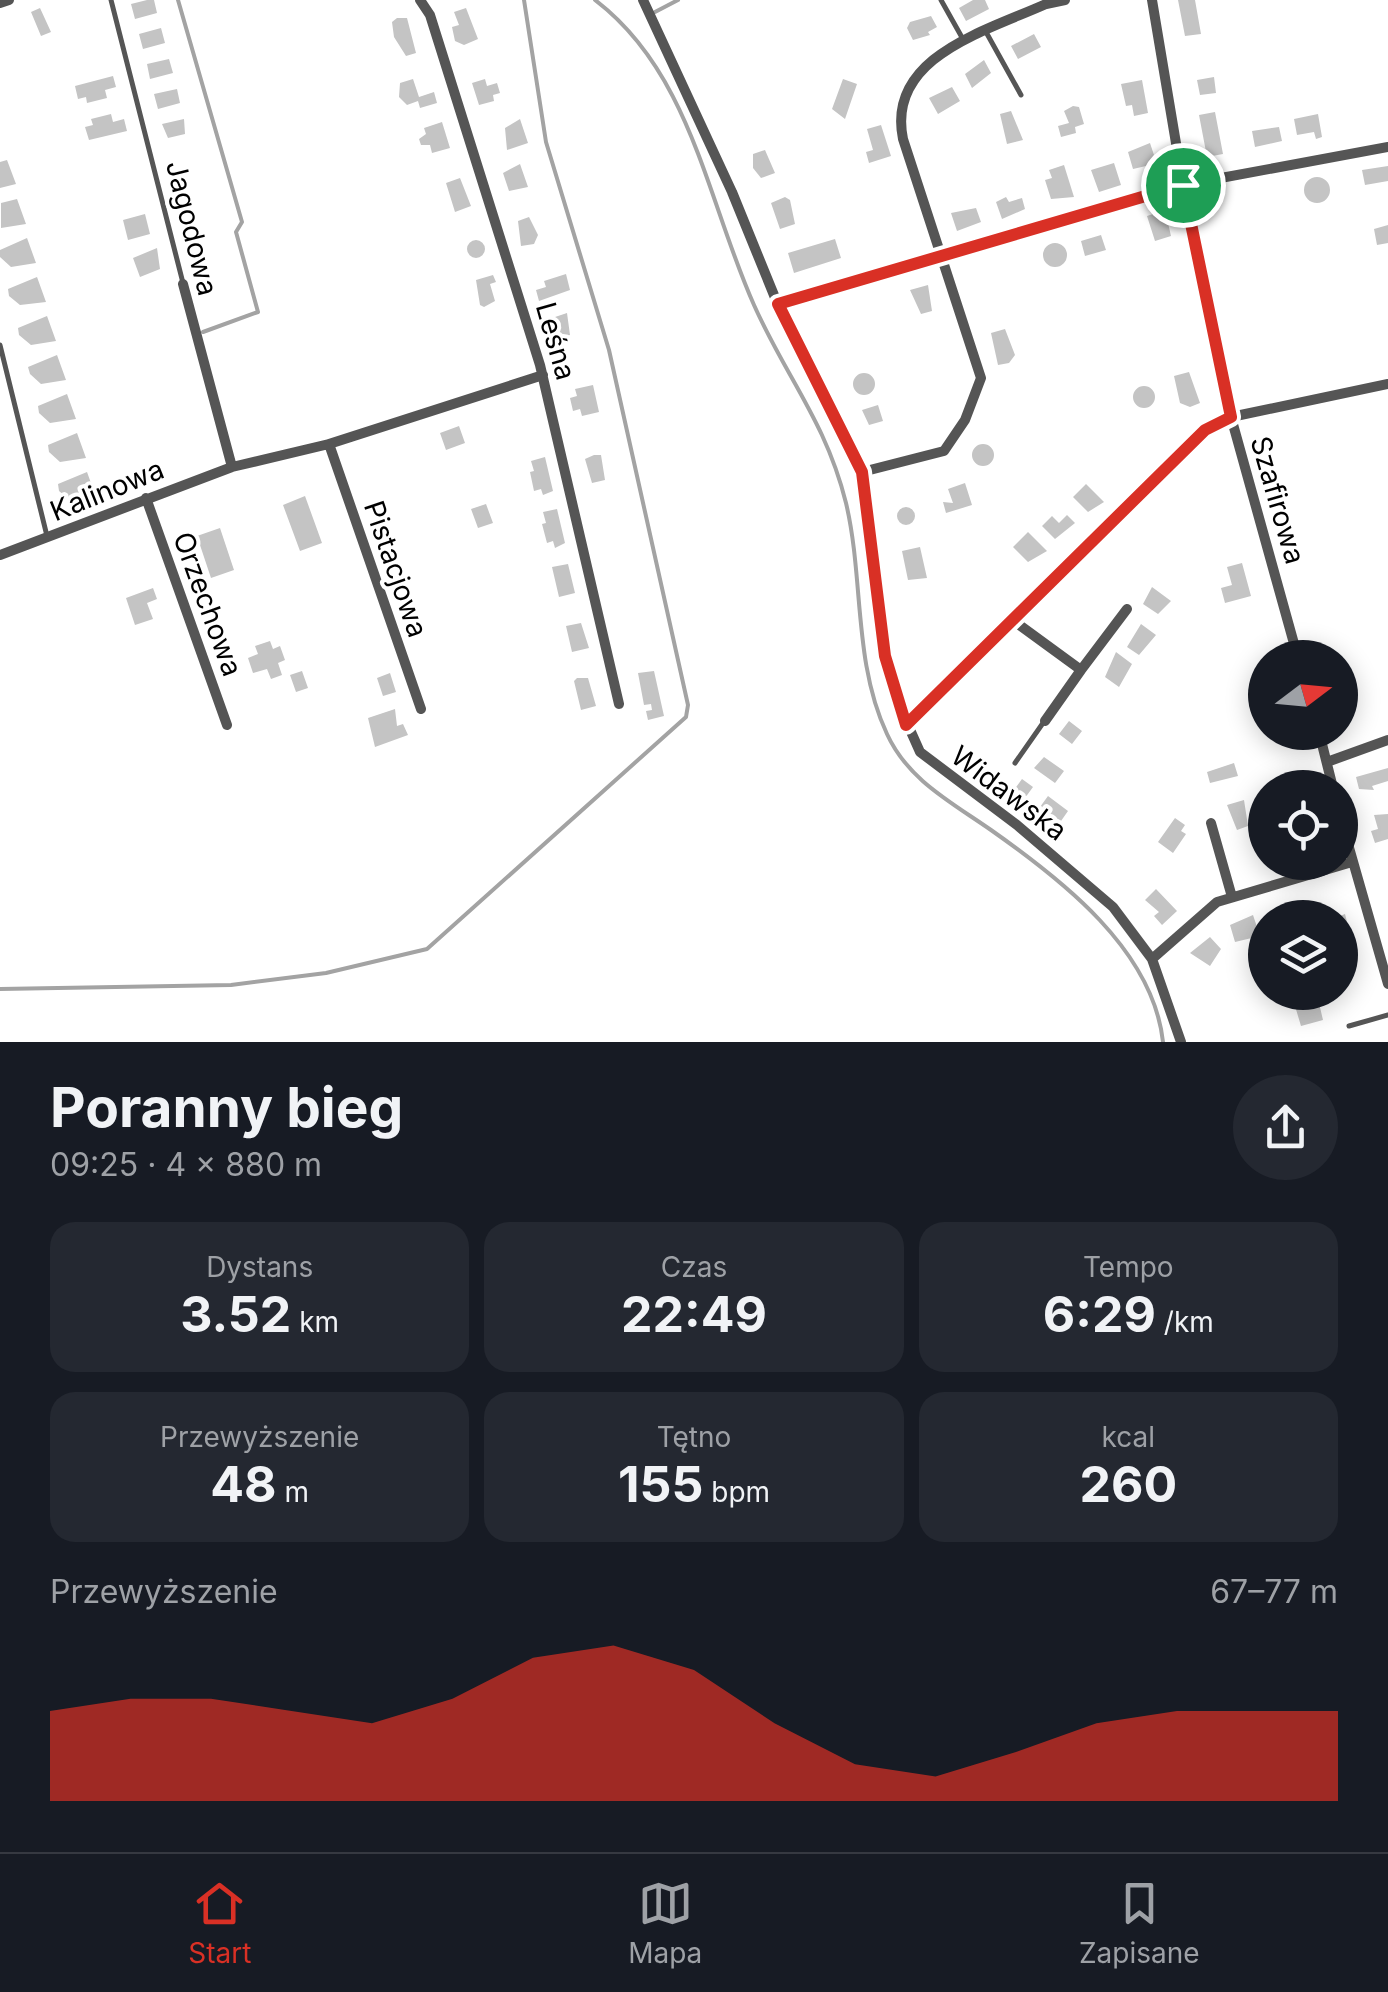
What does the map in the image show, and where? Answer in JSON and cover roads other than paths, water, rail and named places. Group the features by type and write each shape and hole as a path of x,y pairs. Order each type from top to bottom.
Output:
{"street":[{"path":"0,3 9,0"},
{"name":"Leśna","path":"420,0 430,15 543,375 619,704"},
{"path":"862,472 944,451 955,441 981,378 900,120 911,78 930,61 965,42 1046,4 1065,0"},
{"name":"Szafirowa","path":"1152,0 1183,185 1231,417 1293,640"},
{"name":"Widawska","path":"647,1 778,304 862,472 885,656 906,725 920,752 936,767 1018,825 1112,907 1152,959 1181,1042"},
{"path":"778,304 1183,185 1388,146"},
{"name":"Jagodowa","path":"183,284 232,466"},
{"name":"Kalinowa","path":"0,555 232,466 329,444 543,375"},
{"path":"906,725 1205,430 1231,417 1388,384"},
{"name":"Pistacjowa","path":"329,444 421,710"},
{"name":"Orzechowa","path":"146,498 227,725"},
{"path":"1045,721 1127,609"},
{"path":"1014,622 1080,670"},
{"path":"1327,762 1388,740"},
{"path":"1324,750 1329,770"},
{"path":"1211,823 1232,897"},
{"path":"1152,959 1217,902 1290,880"},
{"path":"1357,880 1388,984"}],"lane":[{"name":"Jagodowa","path":"110,0 183,284"},
{"path":"941,0 965,42"},
{"path":"986,32 1021,95"},
{"path":"0,345 48,538"},
{"path":"1015,763 1045,721"},
{"path":"1349,1026 1388,1015"}],"waterway":[{"path":"178,0 242,222 236,232 258,312 203,332"},
{"path":"0,989 231,985 326,973 427,949 686,717 688,705 609,350 546,142 524,0"},
{"path":"595,0 627,30 654,64 675,101 754,305 828,448 852,532 869,678 887,734 919,777 1046,871 1100,920 1142,977 1156,1009 1163,1042"},
{"path":"655,12 678,0"}]}
